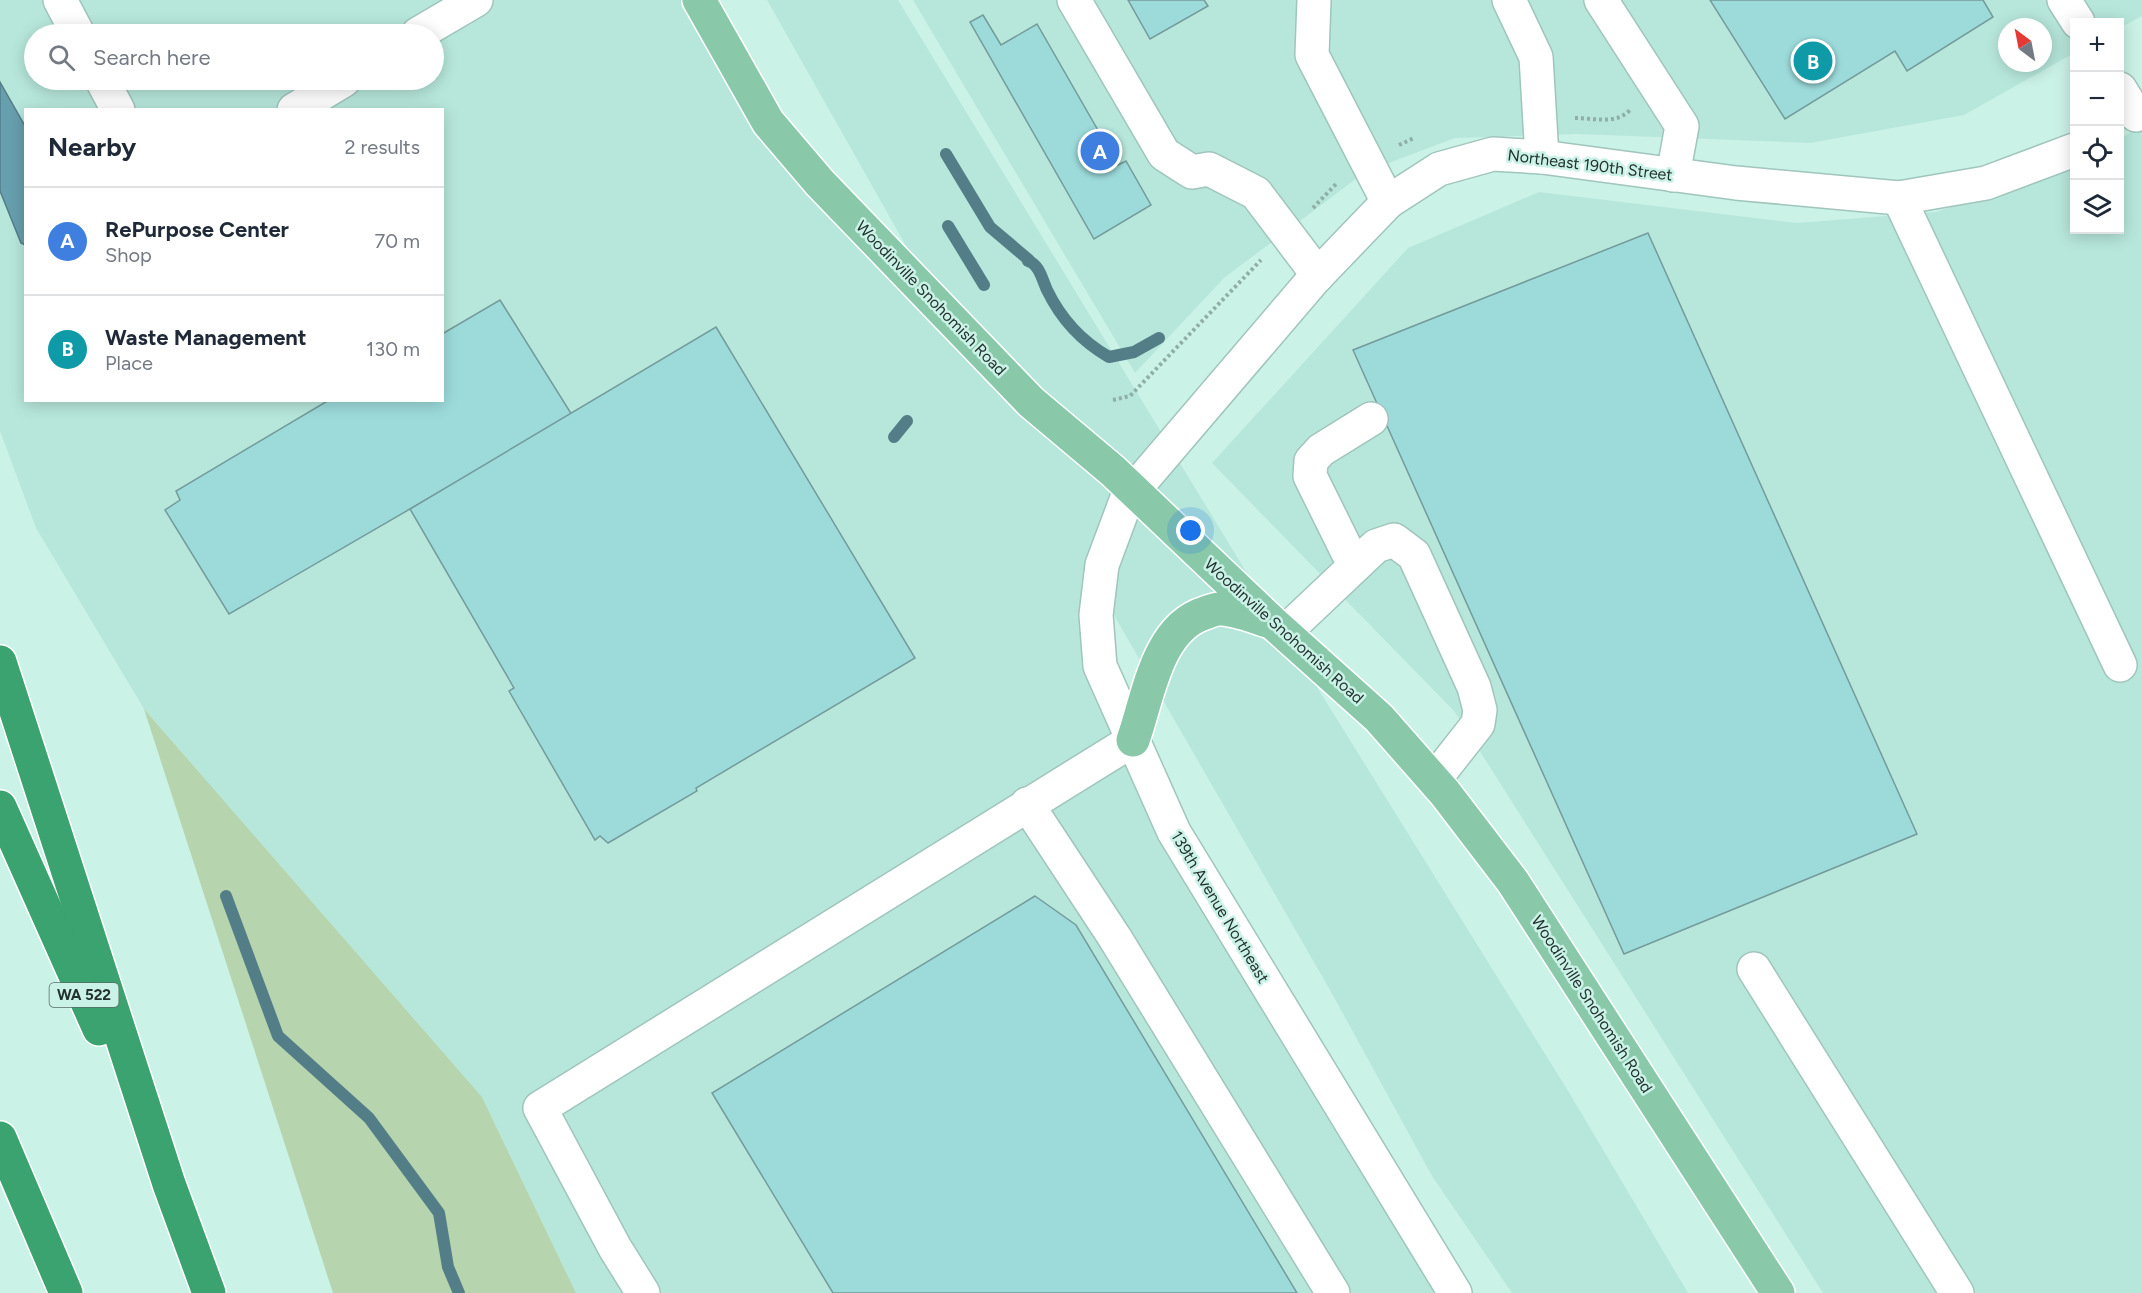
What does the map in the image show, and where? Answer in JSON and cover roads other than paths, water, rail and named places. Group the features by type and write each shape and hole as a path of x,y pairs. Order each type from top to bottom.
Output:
{"highway":[{"path":"0,662 169,1184"},
{"name":"WA 522","path":"0,807 169,1184 209,1293"},
{"path":"0,1138 66,1293"}],"main road":[{"name":"Woodinville Snohomish Road","path":"699,0 768,122 820,183 1030,402 1113,471 1279,628 1379,718 1434,780 1514,882 1778,1293"},
{"path":"1133,740 1146,705 1154,672 1176,631 1197,615 1221,608 1279,628"}],"street":[{"path":"60,0 73,24"},
{"path":"435,24 476,0"},
{"path":"1074,0 1164,154 1192,172 1209,169 1256,193 1318,275"},
{"path":"1314,0 1312,55 1388,202"},
{"path":"1509,0 1536,57 1542,157"},
{"path":"1601,0 1682,126 1673,175"},
{"path":"2064,0 2075,18"},
{"path":"107,90 117,108"},
{"path":"297,108 327,90"},
{"name":"Northeast 190th Street","path":"1132,491 1318,275 1388,202 1439,169 1493,154 1542,157 1736,183 1899,198 1986,183 2070,152"},
{"path":"1899,198 2120,665"},
{"path":"1354,566 1310,476 1311,461 1322,450 1371,419"},
{"name":"139th Avenue Northeast","path":"1132,491 1102,565 1095,615 1100,666 1174,832 1455,1293"},
{"path":"1279,628 1376,546 1394,540 1414,555 1474,687 1480,710 1478,724 1434,780"},
{"path":"643,1293 615,1248 540,1108 1133,740"},
{"path":"1027,804 1115,938 1333,1293"},
{"path":"1754,969 1957,1293"}],"waterway":[{"path":"946,154 990,227 1029,260"},
{"path":"948,226 984,285"},
{"path":"1028,261 1038,269 1047,290 1065,320 1089,344 1109,357 1134,352 1159,338"},
{"path":"894,437 907,421"},
{"path":"226,896 278,1036 369,1118 439,1213 448,1267 459,1293"}],"place":[{"name":"Waste Management","path":"1813,61"},
{"name":"RePurpose Center","path":"1100,151"}]}
